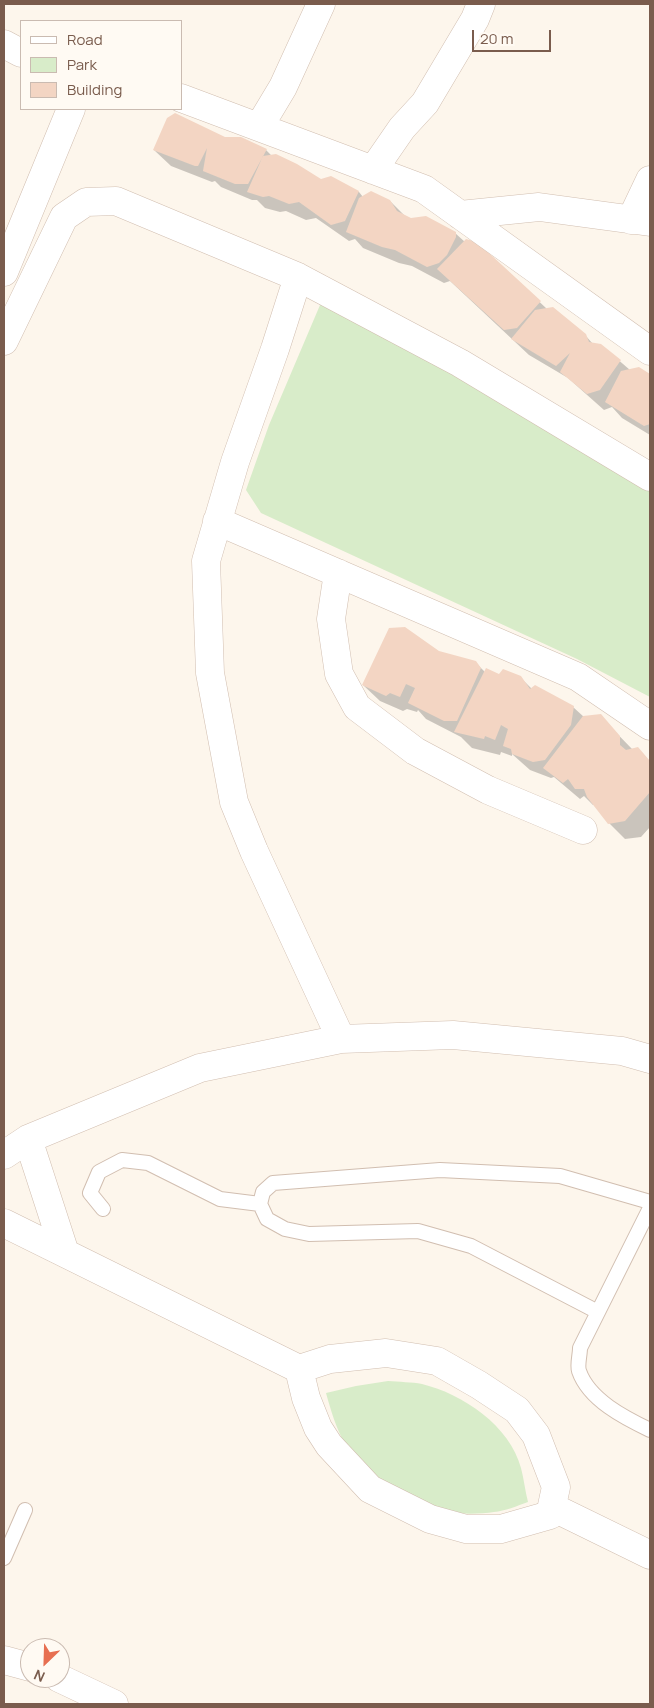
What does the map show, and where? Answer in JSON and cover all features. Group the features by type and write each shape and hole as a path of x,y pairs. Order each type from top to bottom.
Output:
{"street":[{"path":"259,127 283,87 321,4"},
{"path":"373,170 402,128 425,103 475,19 480,4"},
{"path":"4,44 20,53"},
{"path":"182,98 424,189 650,351"},
{"path":"4,272 71,110"},
{"path":"460,215 539,206 641,221 650,180"},
{"path":"4,341 64,217 86,202 116,201 298,277 460,363 650,477"},
{"path":"298,277 235,462 206,561 210,673 234,802 254,851 341,1038"},
{"path":"217,522 578,677 650,726"},
{"path":"338,574 332,619 339,674 357,707 415,751 488,790 583,830"},
{"path":"4,1155 28,1139 200,1068 341,1038 453,1036 622,1051 650,1059"},
{"path":"28,1139 65,1253"},
{"path":"4,1223 299,1369 330,1359 386,1353 437,1360 517,1410 536,1435 556,1487 550,1515 501,1529 466,1529 430,1519 370,1489 329,1445 318,1428 306,1398 299,1369"},
{"path":"552,1507 650,1555"},
{"path":"4,1660 20,1664"},
{"path":"70,1683 114,1704"}],"lane":[{"path":"103,1209 90,1193 99,1172 122,1160 148,1163 220,1199 260,1204"},
{"path":"598,1312 471,1246 418,1231 309,1234 285,1229 267,1219 260,1204 263,1192 273,1183 440,1170 560,1176 650,1202"},
{"path":"650,1208 580,1348 578,1370 592,1392 620,1415 650,1430"},
{"path":"4,1558 25,1510"}],"green space":[{"path":"323,298 650,486 650,697 577,659 261,513 246,490 269,425"},
{"path":"388,1381 418,1383 438,1389 453,1395 483,1414 507,1439 515,1453 521,1468 528,1502 507,1509 479,1514 436,1511 407,1499 371,1473 345,1444 336,1426 326,1393"}],"building":[{"path":"175,113 225,137 241,137 267,149 248,184 235,184 203,171 207,148 198,166 153,150 167,118"},
{"path":"276,154 321,179 331,176 359,191 345,221 331,225 299,202 289,204 269,196 263,197 247,192 263,156"},
{"path":"371,191 390,200 397,211 411,218 426,216 456,232 456,237 447,255 439,263 427,267 395,250 382,247 346,232 359,198"},
{"path":"466,239 477,242 541,301 517,328 504,330 437,269"},
{"path":"553,307 586,334 589,342 601,344 621,360 600,390 587,394 560,372 570,353 556,366 511,339 535,310"},
{"path":"639,367 650,374 650,424 644,426 605,402 621,371"},
{"path":"405,627 439,651 476,661 481,668 457,721 444,721 408,703 415,688 406,684 400,697 390,693 386,696 362,685 389,628"},
{"path":"486,668 499,674 503,669 521,676 530,689 535,685 574,706 571,725 545,760 533,762 512,754 511,749 503,746 508,729 501,725 495,740 485,736 484,739 454,732"},
{"path":"601,714 620,736 620,745 626,750 638,747 650,761 650,792 625,821 608,824 587,797 584,789 575,789 568,779 563,783 543,768 583,716"}]}
